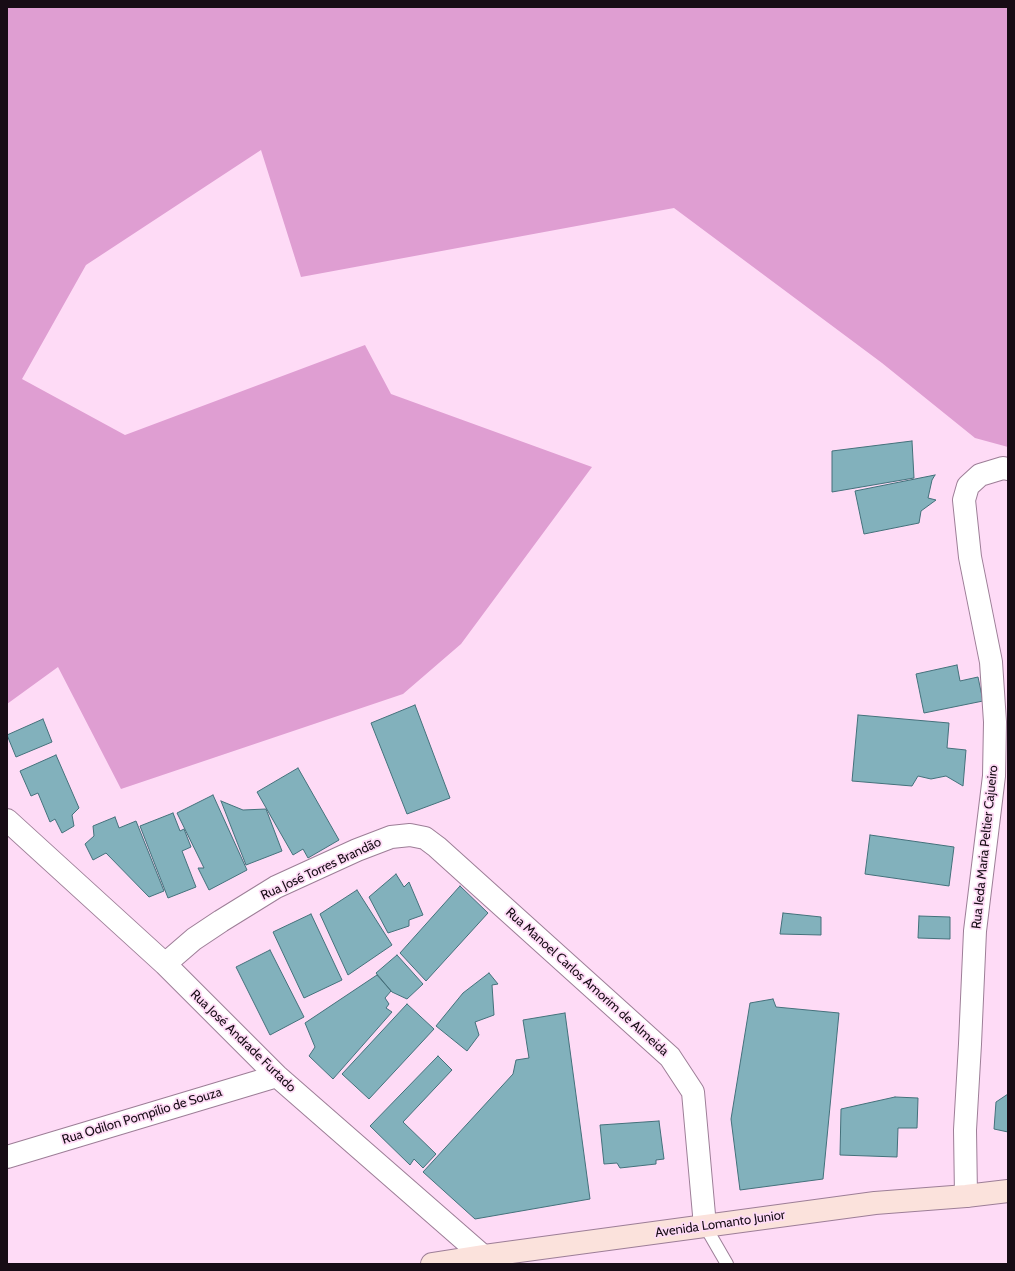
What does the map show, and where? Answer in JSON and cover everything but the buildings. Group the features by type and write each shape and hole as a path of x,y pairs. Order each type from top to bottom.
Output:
{"main road":[{"name":"Avenida Lomanto Junior","path":"432,1264 876,1202 966,1196 1008,1191"}],"street":[{"name":"Rua Ieda Maria Peltier Cajueiro","path":"966,1196 965,1130 975,931 994,776 995,722 991,662 970,557 964,500 968,486 980,475 1003,468 1008,469"},
{"name":"Rua José Andrade Furtado","path":"7,820 165,964 276,1076 484,1256"},
{"name":"Rua José Torres Brandão","path":"165,964 194,939 276,887 356,850 391,837 410,835 425,838"},
{"name":"Rua Manoel Carlos Amorim de Almeida","path":"425,838 437,847 670,1057 693,1092 705,1226"},
{"name":"Rua Odilon Pompílio de Souza","path":"7,1157 276,1076"}],"lane":[{"path":"705,1226 727,1264"}],"shaded area":[{"path":"7,7 1008,7 1008,447 975,438 882,363 674,208 301,277 261,150 86,265 22,379 125,435 365,345 391,394 592,467 461,644 403,694 121,789 58,667 7,704"}]}
